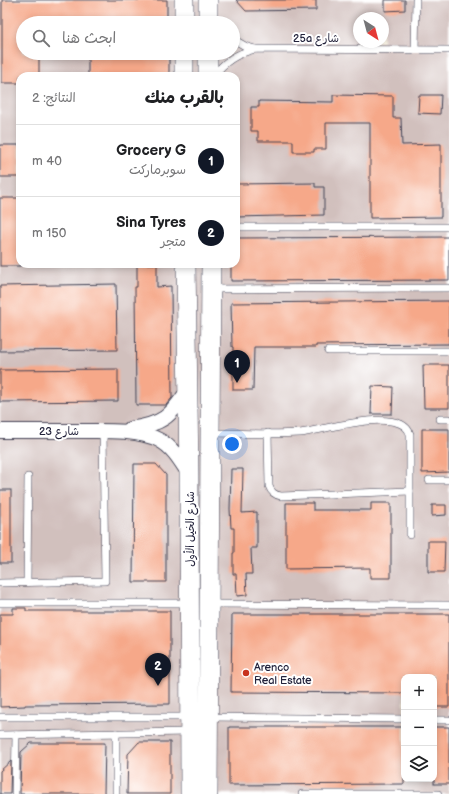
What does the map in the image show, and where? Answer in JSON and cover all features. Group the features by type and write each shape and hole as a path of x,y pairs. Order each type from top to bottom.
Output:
{"main road":[{"path":"184,0 184,16"},
{"path":"184,60 184,72"},
{"path":"208,60 208,72"},
{"name":"شارع الخيل الأول","path":"186,268 190,603 190,794"},
{"name":"شارع الخيل الأول","path":"208,794 211,268"}],"street":[{"name":"شارع 23","path":"118,431 158,423 175,409 188,390"},
{"name":"شارع 23","path":"0,431 118,431 145,435 160,440 172,450 189,474"}],"lane":[{"path":"415,50 416,0"},
{"name":"25a شارع","path":"240,43 255,49 449,50"},
{"name":"25a شارع","path":"240,53 255,49"},
{"name":"25a شارع","path":"217,72 229,60"},
{"path":"240,226 449,227"},
{"path":"211,289 449,288"},
{"path":"328,351 449,351"},
{"path":"440,419 449,419"},
{"path":"210,432 310,432 359,421 402,424 407,428 410,434 410,535"},
{"path":"0,583 105,581 103,431"},
{"path":"268,433 269,486 273,493 277,495 410,491"},
{"path":"27,582 28,477"},
{"path":"429,480 449,480"},
{"path":"0,604 190,603"},
{"path":"210,604 449,605"},
{"path":"0,717 190,725"},
{"path":"209,717 401,719"},
{"path":"437,720 449,720"},
{"path":"0,735 116,733 190,725"},
{"path":"116,733 116,794"},
{"path":"15,794 16,735"},
{"path":"302,794 438,794"}],"shaded area":[{"path":"0,0 449,0 449,794 0,794"}],"building":[{"path":"2,0 167,0 167,16 16,16 16,60 39,60 39,72 16,72 16,83 2,83"},
{"path":"236,0 316,0 316,10 246,11"},
{"path":"385,0 405,0 405,10 385,11"},
{"path":"88,60 169,60 169,72 88,72"},
{"path":"333,95 393,96 393,118 401,118 402,145 441,144 441,217 370,218 370,123 326,123 326,149 314,149 314,152 293,152 293,141 258,141 258,131 251,131 251,107 259,107 259,101 333,102"},
{"path":"419,95 441,95 440,114 418,113"},
{"path":"0,145 16,145 16,177 0,177"},
{"path":"315,183 315,187 324,187 324,215 240,217 240,184"},
{"path":"0,198 16,198 16,266 0,266"},
{"path":"449,237 449,280 231,281 231,268 240,268 240,238"},
{"path":"137,268 157,268 157,287 171,286 172,398 166,405 136,405 135,287 137,287"},
{"path":"116,284 117,350 0,351 0,286"},
{"path":"449,301 449,344 254,347 253,390 233,390 231,303"},
{"path":"423,365 449,365 449,408 424,408"},
{"path":"118,369 118,401 0,402 0,370"},
{"path":"372,386 393,387 392,414 371,414"},
{"path":"422,429 449,429 449,472 422,473"},
{"path":"134,464 156,464 166,475 166,582 133,582"},
{"path":"231,469 243,469 242,513 257,512 257,548 251,548 252,574 246,574 247,595 237,596 236,574 233,574 234,528 231,528 230,509"},
{"path":"0,490 11,490 11,563 0,563"},
{"path":"286,503 313,503 313,510 371,510 371,503 391,503 391,578 370,578 370,568 286,569"},
{"path":"432,505 446,505 446,515 432,516"},
{"path":"428,541 445,541 444,572 428,572"},
{"path":"13,608 26,608 26,611 170,611 170,704 25,705 0,707 0,614 13,614"},
{"path":"232,614 449,614 449,707 437,707 437,674 401,674 401,693 231,692"},
{"path":"229,727 401,727 401,782 404,782 404,784 229,785"},
{"path":"437,727 449,727 449,784 434,784 434,782 437,782"},
{"path":"139,742 170,742 170,794 127,794 128,754"},
{"path":"31,743 105,743 104,794 20,794 21,752"},
{"path":"11,761 10,794 0,794 0,771"}],"place":[{"name":"Grocery G","path":"237,383"},
{"name":"Arenco Real Estate","path":"246,673"},
{"name":"Sina Tyres","path":"158,686"}]}
